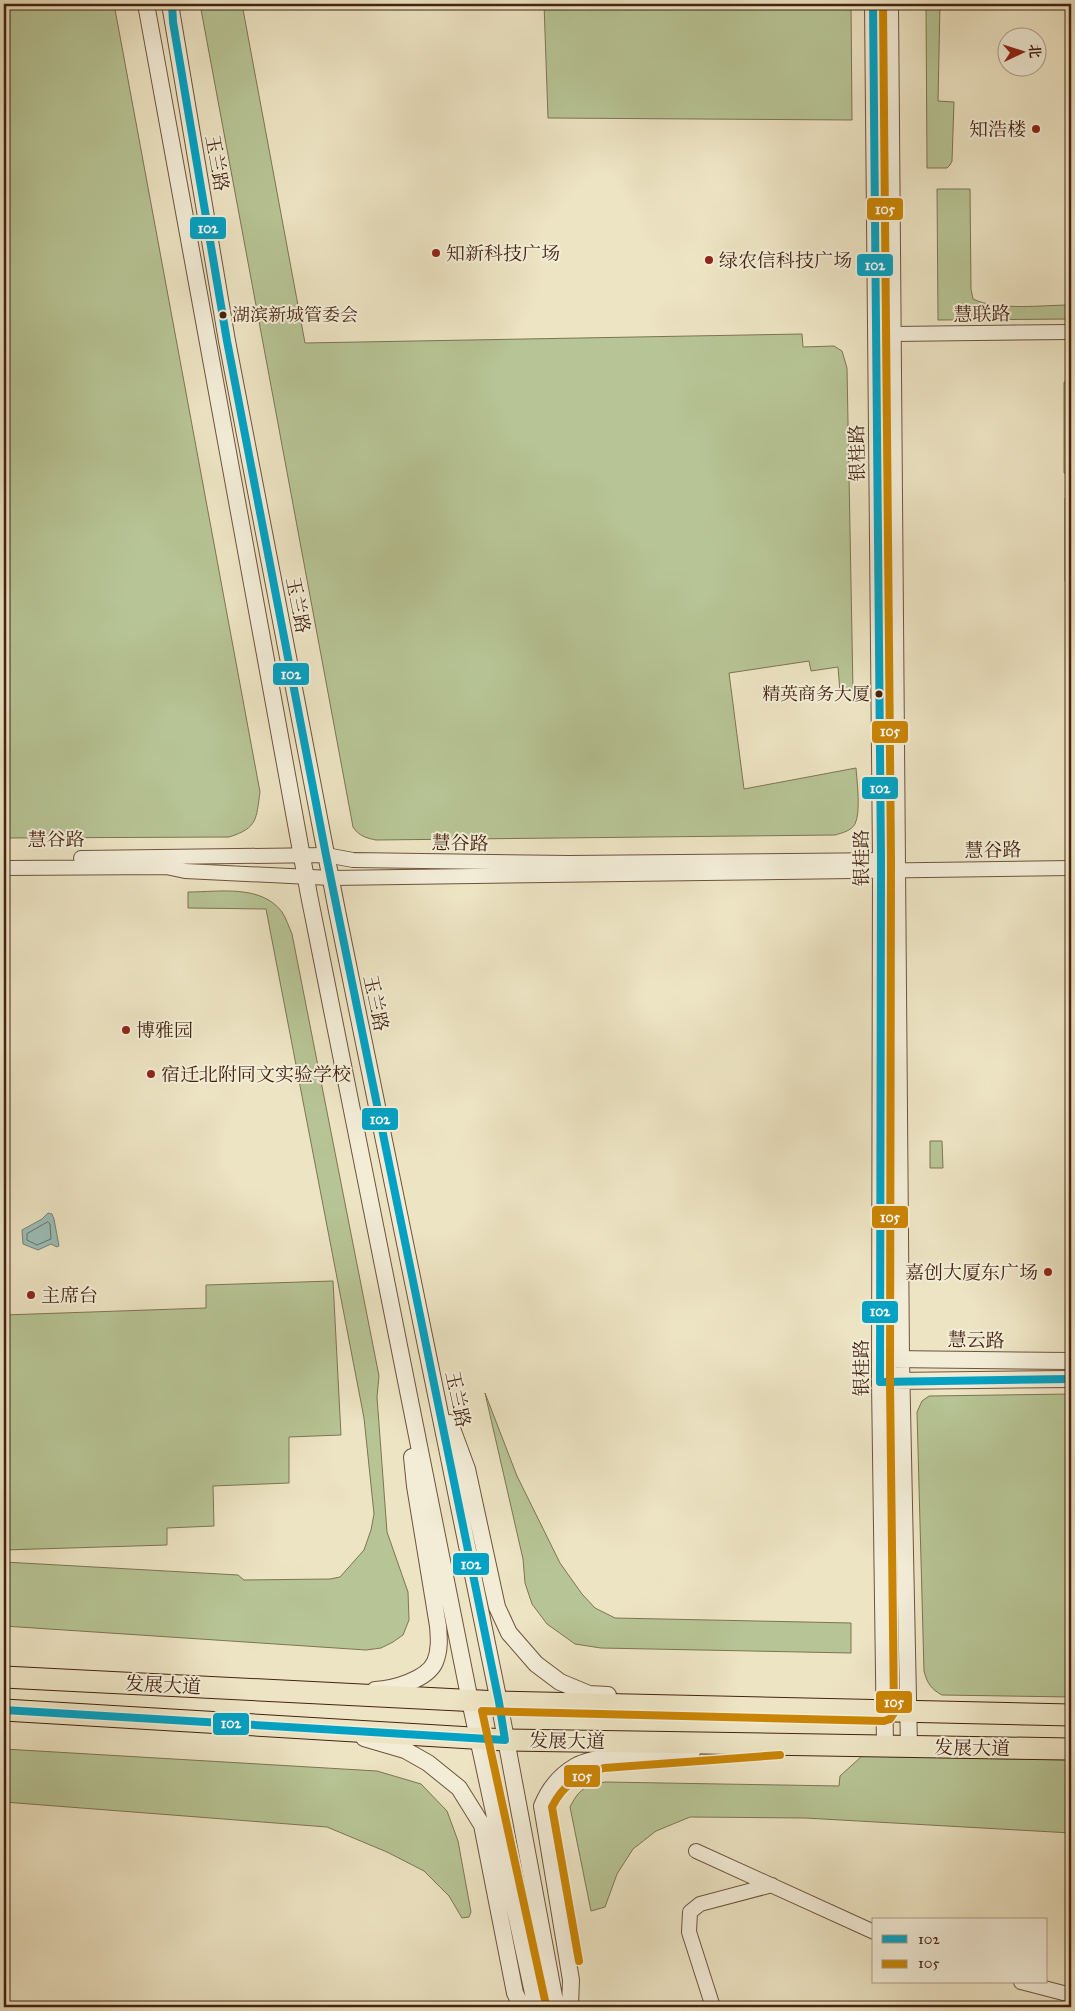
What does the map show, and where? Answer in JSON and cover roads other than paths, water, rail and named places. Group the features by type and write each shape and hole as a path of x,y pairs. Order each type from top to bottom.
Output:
{"main road":[{"name":"发展大道","path":"4,1677 470,1701 1071,1715"},
{"name":"发展大道","path":"4,1710 505,1740 1071,1749"}],"street":[{"path":"145,4 306,878 470,1701 536,2007"},
{"name":"玉兰路","path":"171,4 227,341 326,855 499,1702 556,2007"},
{"name":"银桂路","path":"873,4 889,865 909,1747"},
{"name":"银桂路","path":"885,1746 880,1359 889,865 893,334 890,4"},
{"name":"慧联路","path":"893,334 1071,332"},
{"name":"慧谷路","path":"4,858 326,855 353,860 569,864 889,865 914,870 1071,868"},
{"name":"慧谷路","path":"4,868 166,867 185,871 331,878 889,865"},
{"name":"慧云路","path":"880,1359 1071,1361"},
{"path":"432,1374 468,1469 497,1607 509,1633 536,1664 560,1682 589,1694 782,1709"},
{"path":"880,1382 1071,1379"},
{"path":"309,1692 386,1689 408,1683 434,1664 439,1646 438,1626 415,1486 406,1380"},
{"path":"300,1728 373,1740 405,1750 428,1763 459,1788 482,1825 516,1993 522,2007"},
{"path":"570,2007 572,1980 542,1806 546,1795 557,1780 577,1765 602,1758 784,1744"},
{"path":"696,1851 872,1931"},
{"path":"713,2007 689,1932 690,1912 700,1904 772,1886"},
{"path":"1029,1984 1071,1995"}],"water":[{"path":"48,1213 52,1214 54,1219 59,1246 51,1244 38,1250 23,1244 22,1230 42,1219"}],"place":[{"name":"知浩楼","path":"1036,129"},
{"name":"知新科技广场","path":"436,253"},
{"name":"绿农信科技广场","path":"709,260"},
{"name":"湖滨新城管委会","path":"223,315"},
{"name":"精英商务大厦","path":"879,694"},
{"name":"博雅园","path":"126,1030"},
{"name":"宿迁北附同文实验学校","path":"151,1074"},
{"name":"嘉创大厦东广场","path":"1048,1272"},
{"name":"主席台","path":"31,1295"}]}
